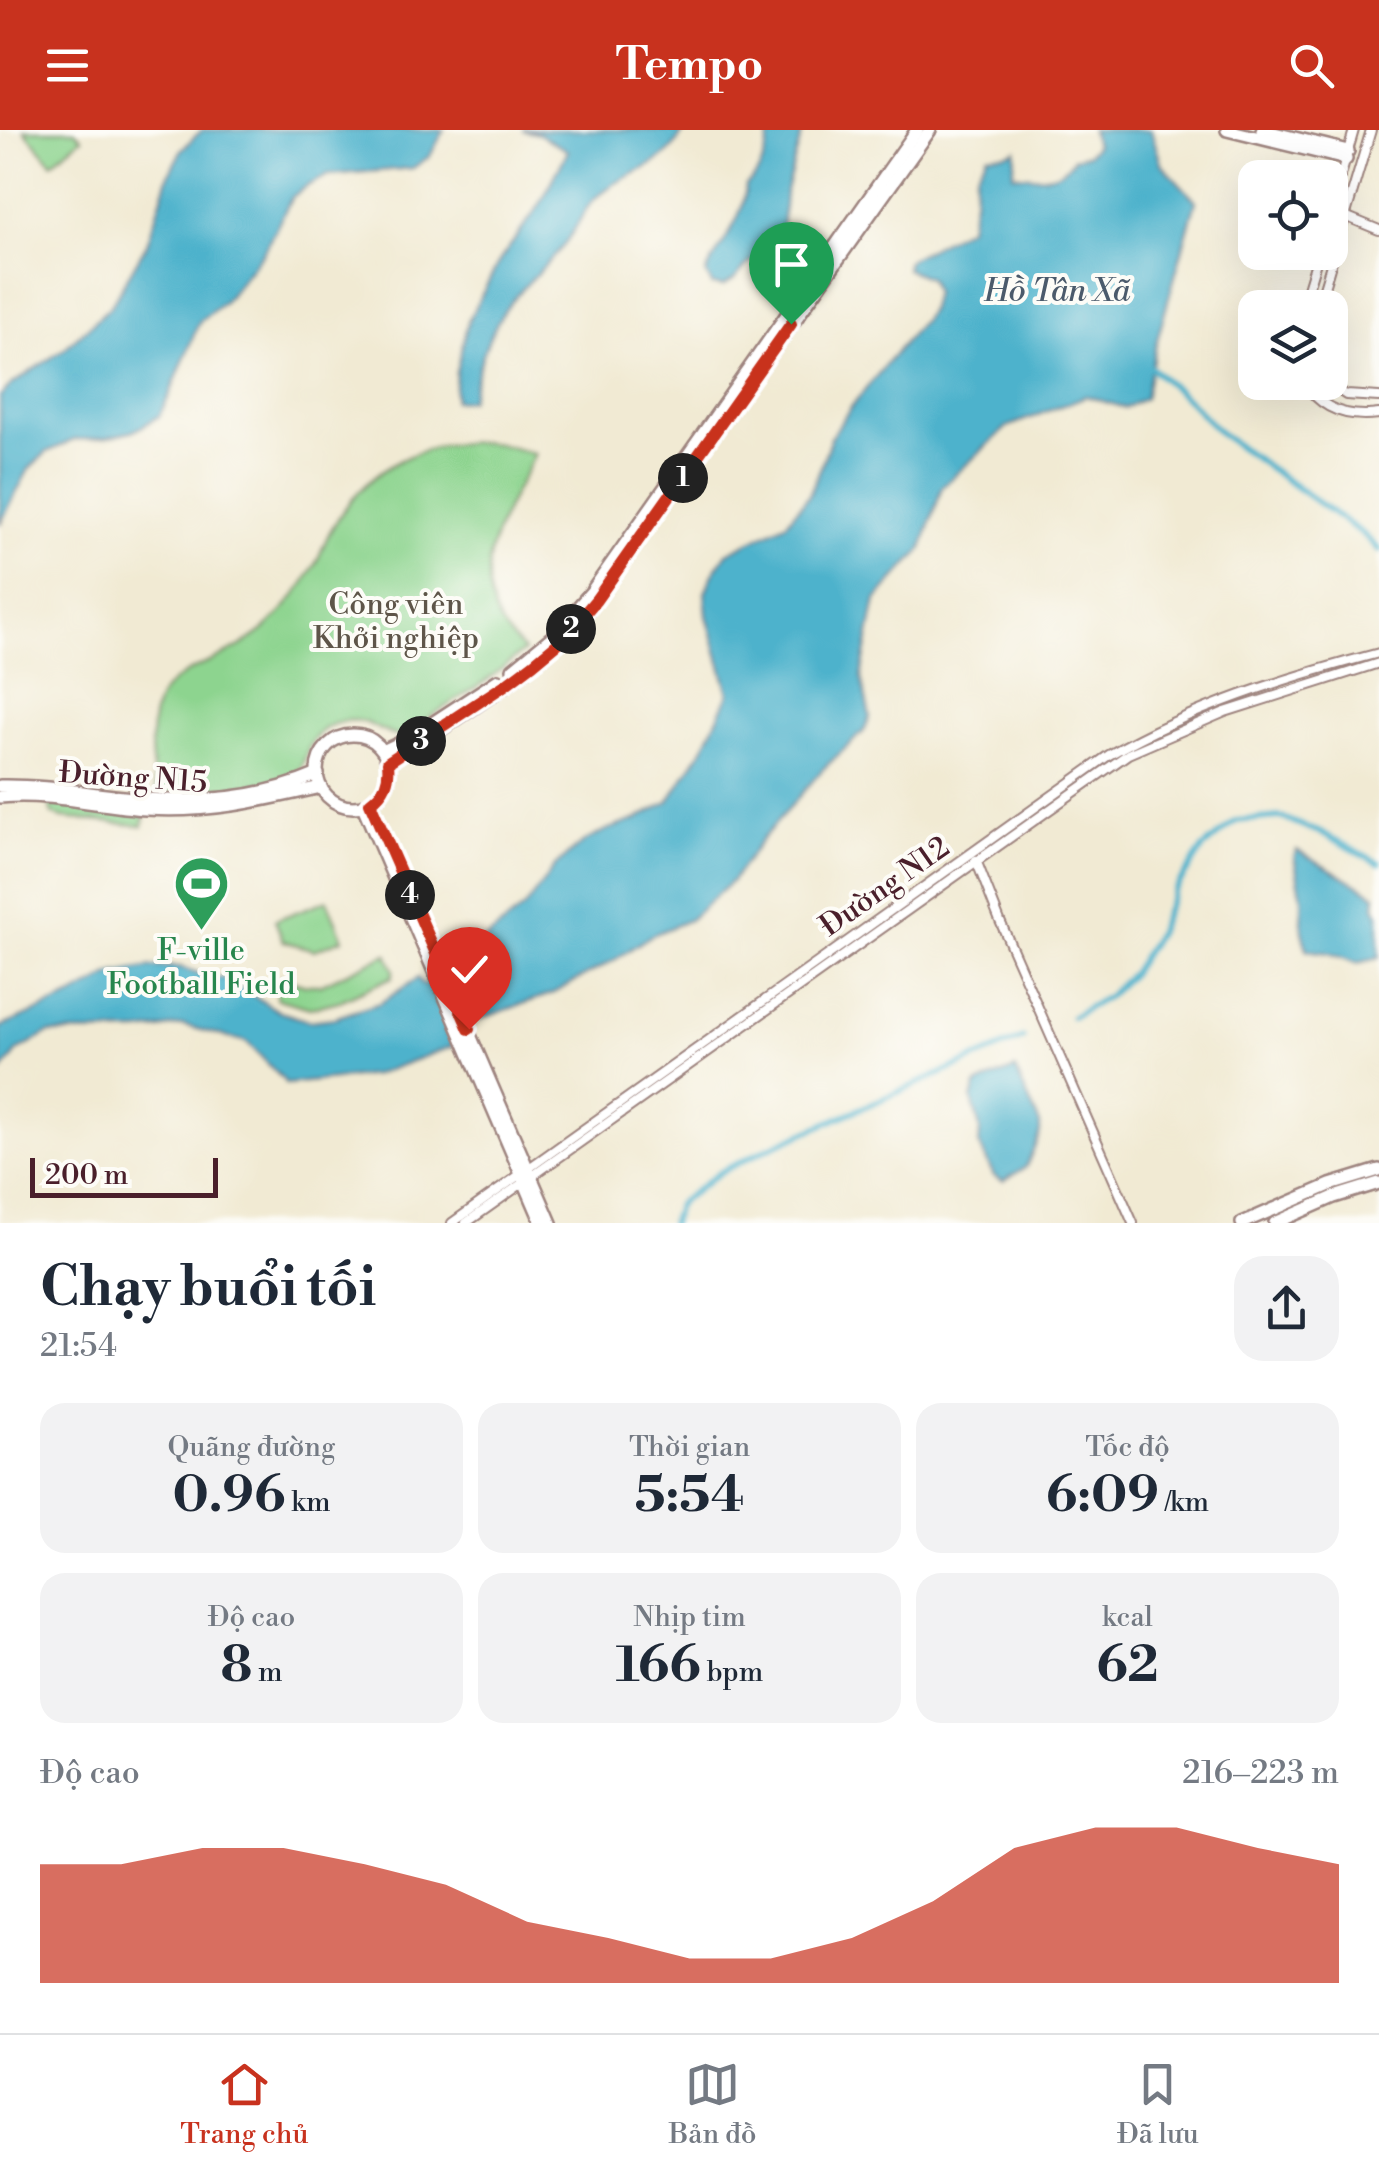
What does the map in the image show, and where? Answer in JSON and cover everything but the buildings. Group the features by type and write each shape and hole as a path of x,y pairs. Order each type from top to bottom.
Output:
{"street":[{"path":"386,757 522,663 572,616 615,566 917,130"},
{"path":"651,515 930,130"},
{"path":"1227,130 1347,155"},
{"path":"1262,130 1347,155"},
{"path":"1346,160 1354,130"},
{"path":"1348,209 1372,130"},
{"path":"1348,217 1379,230"},
{"path":"1348,395 1379,397"},
{"path":"1319,400 1339,412 1379,414"},
{"name":"Đường N12","path":"974,857 1109,755 1164,726 1277,683 1379,654"},
{"name":"Đường N12","path":"452,1223 974,857 1128,754 1224,712 1379,663"},
{"path":"365,737 376,743 386,757 390,773 387,784 382,794 367,804 340,805 330,799 319,780 322,754 340,738 365,737"},
{"name":"Đường N15","path":"0,786 195,800 254,794 319,780"},
{"name":"Đường N15","path":"0,797 188,810 236,806 319,780"},
{"path":"367,804 526,1174 552,1223"},
{"path":"974,857 1133,1223"},
{"path":"1242,1223 1330,1185 1379,1170"},
{"path":"526,1174 542,1223"},
{"name":"Đường N12","path":"466,1223 526,1174"},
{"path":"1274,1223 1379,1182"}],"green space":[{"path":"24,130 75,130 82,138 52,163"},
{"name":"Công viên Khởi nghiệp","path":"479,442 535,454 504,514 490,556 488,577 499,621 524,651 486,681 400,736 359,721 341,722 316,737 299,771 287,778 229,789 157,791 151,755 152,729 157,705 167,687 246,642 276,618 305,581 344,509 375,477 411,455"},
{"path":"49,803 144,815 143,826 62,818 52,814"},
{"path":"327,900 343,939 314,950 283,941 275,920"},
{"path":"387,954 394,970 392,977 340,1001 310,1008 276,997 281,977 320,985"}],"water":[{"path":"202,130 444,130 430,156 413,168 329,175 292,197 262,254 224,302 199,322 159,416 136,430 74,440 47,452 29,469 0,524 0,396 64,349 110,307 147,244 169,174 182,149"},
{"path":"522,130 684,130 667,154 612,185 589,205 565,244 518,294 497,323 470,400 454,401 456,372 468,321 500,260 539,206 568,151 539,134"},
{"path":"770,130 803,130 785,194 782,232 770,250 748,264 735,279 723,286 712,285 706,273 736,221 746,185 761,168"},
{"name":"Hồ Tân Xã","path":"1091,130 1151,130 1161,163 1196,201 1145,398 1125,408 1086,396 1007,427 942,487 922,549 876,600 861,676 870,717 864,731 823,769 763,838 732,881 689,920 650,936 551,994 445,1031 453,1046 374,1075 287,1084 247,1042 182,1025 141,1032 49,1033 18,1051 0,1074 0,1027 71,997 112,974 180,967 224,978 280,1012 309,1021 334,1018 380,1003 418,978 422,984 431,986 463,968 461,956 524,908 555,866 585,841 668,802 704,747 729,694 707,616 705,593 712,575 727,553 785,524 809,495 831,437 929,312 934,292 929,278 906,269 908,260 969,227 976,175 987,155 1016,150 1013,174 1055,174 1096,145"},
{"path":"1297,850 1376,895 1379,958 1357,963 1307,950 1294,856"},
{"path":"1015,1069 1040,1124 1040,1133 1026,1167 1003,1181 994,1176 979,1144 980,1129 972,1099 980,1083"}],"waterway":[{"path":"1151,368 1221,434 1363,534 1379,550"},
{"path":"1072,1017 1108,996 1132,973 1157,934 1174,891 1203,848 1236,821 1280,817 1324,834 1379,863"},
{"path":"671,1223 678,1204 720,1172 1023,1038"}],"place":[{"name":"F-ville Football Field","path":"201,932"}],"route":[{"path":"469,1029 370,803 387,784 388,762 505,685 563,639 596,600 791,324"}]}
